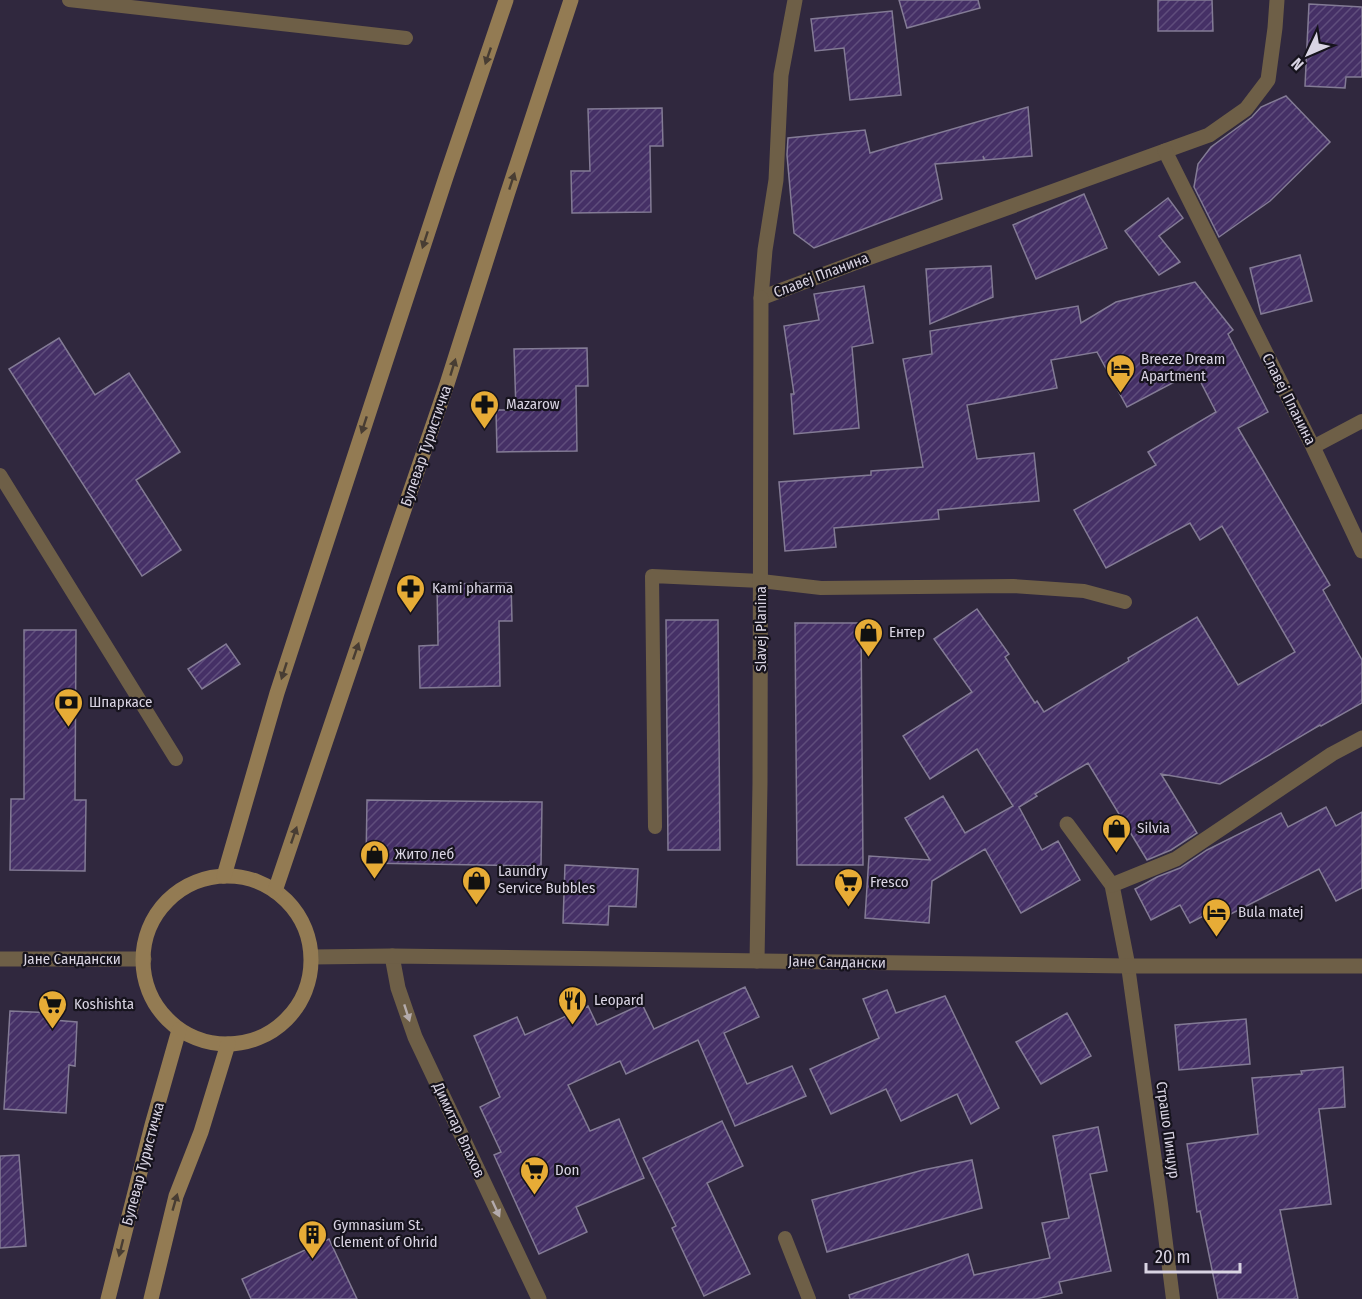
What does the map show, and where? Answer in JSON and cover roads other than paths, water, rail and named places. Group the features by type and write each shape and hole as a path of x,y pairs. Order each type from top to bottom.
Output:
{"main road":[{"path":"224,876 281,682 506,0"},
{"name":"Булевар Туристичка","path":"275,891 447,384 571,0"},
{"path":"239,876 270,886 275,891 295,908 310,939 312,972 301,1003 279,1028 249,1043 216,1044 179,1030 160,1011 145,982 143,948 154,917 176,892 206,878 239,876"},
{"name":"Булевар Туристичка","path":"108,1299 152,1125 179,1030"},
{"path":"151,1299 176,1196 201,1132 228,1044"}],"street":[{"name":"Славеј Планина","path":"795,0 781,75 776,180 765,250 761,298 1209,135 1246,109 1268,80 1277,0"},
{"name":"Славеј Планина","path":"1165,151 1313,447 1362,551"},
{"name":"Slavej Planina","path":"757,961 760,783 761,298"},
{"path":"1112,885 1176,859 1332,754 1362,738"},
{"path":"1067,824 1112,885 1128,966"},
{"name":"Јане Сандански","path":"312,957 392,956 1128,966 1362,966"},
{"name":"Димитар Влахов","path":"392,956 398,987 415,1037 539,1299"},
{"name":"Јане Сандански","path":"0,959 144,959"}],"lane":[{"path":"69,0 406,38"},
{"path":"1313,447 1362,421"},
{"path":"0,475 176,759"},
{"path":"655,827 652,576 761,581 821,588 1013,586 1084,591 1125,602"},
{"name":"Страшо Пинџур","path":"1128,966 1173,1299"},
{"path":"785,1238 809,1299"}],"place":[{"name":"Breeze Dream Apartment","path":"1120,394"},
{"name":"Mazarow","path":"485,430"},
{"name":"Kami pharma","path":"411,614"},
{"name":"Ентер","path":"868,658"},
{"name":"Шпаркасе","path":"68,728"},
{"name":"Silvia","path":"1116,854"},
{"name":"Жито леб","path":"374,880"},
{"name":"Laundry Service Bubbles","path":"477,906"},
{"name":"Fresco","path":"849,908"},
{"name":"Bula matej","path":"1217,938"},
{"name":"Leopard","path":"573,1026"},
{"name":"Koshishta","path":"53,1030"},
{"name":"Don","path":"534,1196"},
{"name":"Gymnasium St. Clement of Ohrid","path":"312,1260"}]}
